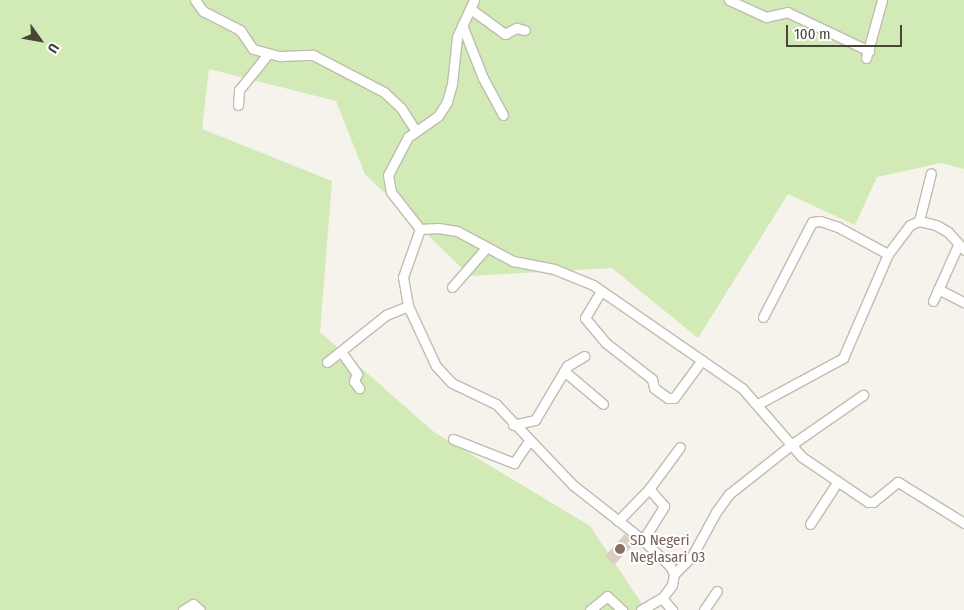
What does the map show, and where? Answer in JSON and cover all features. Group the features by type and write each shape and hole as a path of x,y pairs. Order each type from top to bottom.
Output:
{"street":[{"path":"195,0 202,11 240,30 253,49 268,54 313,55 350,73 395,100 416,131"},
{"path":"420,230 393,194 388,180 400,147 416,131 438,116 447,102 452,84 456,42 462,25 472,10 474,0"},
{"path":"729,0 766,17 787,12 868,54 882,0"},
{"path":"472,10 503,34 516,28 525,30"},
{"path":"462,25 483,78 503,115"},
{"path":"238,105 239,90 268,54"},
{"path":"758,404 843,358 888,254 905,230 919,221 930,173"},
{"path":"763,317 812,222 820,221 838,227 888,254"},
{"path":"919,221 942,228 961,248 933,301"},
{"path":"420,230 438,228 458,231 486,248 519,263 566,273 601,291 742,388 758,404 791,445 838,481 871,502 898,482 964,523"},
{"path":"420,230 404,271 408,306 427,352 442,374 452,383 496,404 528,442 579,491 643,540 670,566 674,574"},
{"path":"452,287 486,248"},
{"path":"938,290 964,302"},
{"path":"601,291 585,318 606,343 652,379 654,388 668,398 674,398 702,360"},
{"path":"327,362 342,353 386,315 408,306"},
{"path":"342,353 357,374 354,381 359,388"},
{"path":"514,425 537,417 570,362 584,356"},
{"path":"564,372 602,404"},
{"path":"641,610 662,598 672,585 674,574 692,556 716,512 730,494 791,445 863,395"},
{"path":"453,439 514,463 528,442"},
{"path":"618,521 649,489 680,447"},
{"path":"810,524 838,481"},
{"path":"643,540 664,506 649,489"},
{"path":"704,610 716,591"},
{"path":"590,610 607,596 622,610"},
{"path":"662,598 672,610"},
{"path":"183,610 194,604 200,610"}],"green space":[{"path":"0,0 964,0 964,169 941,163 877,177 855,225 788,194 698,338 612,268 470,276 365,174 336,101 209,69 202,129 332,181 320,332 434,432 590,526 646,610 0,610"}],"building":[{"name":"SD Negeri Neglasari 03","path":"625,534 635,543 614,565 605,556"}],"place":[{"name":"SD Negeri Neglasari 03","path":"620,549"}]}
